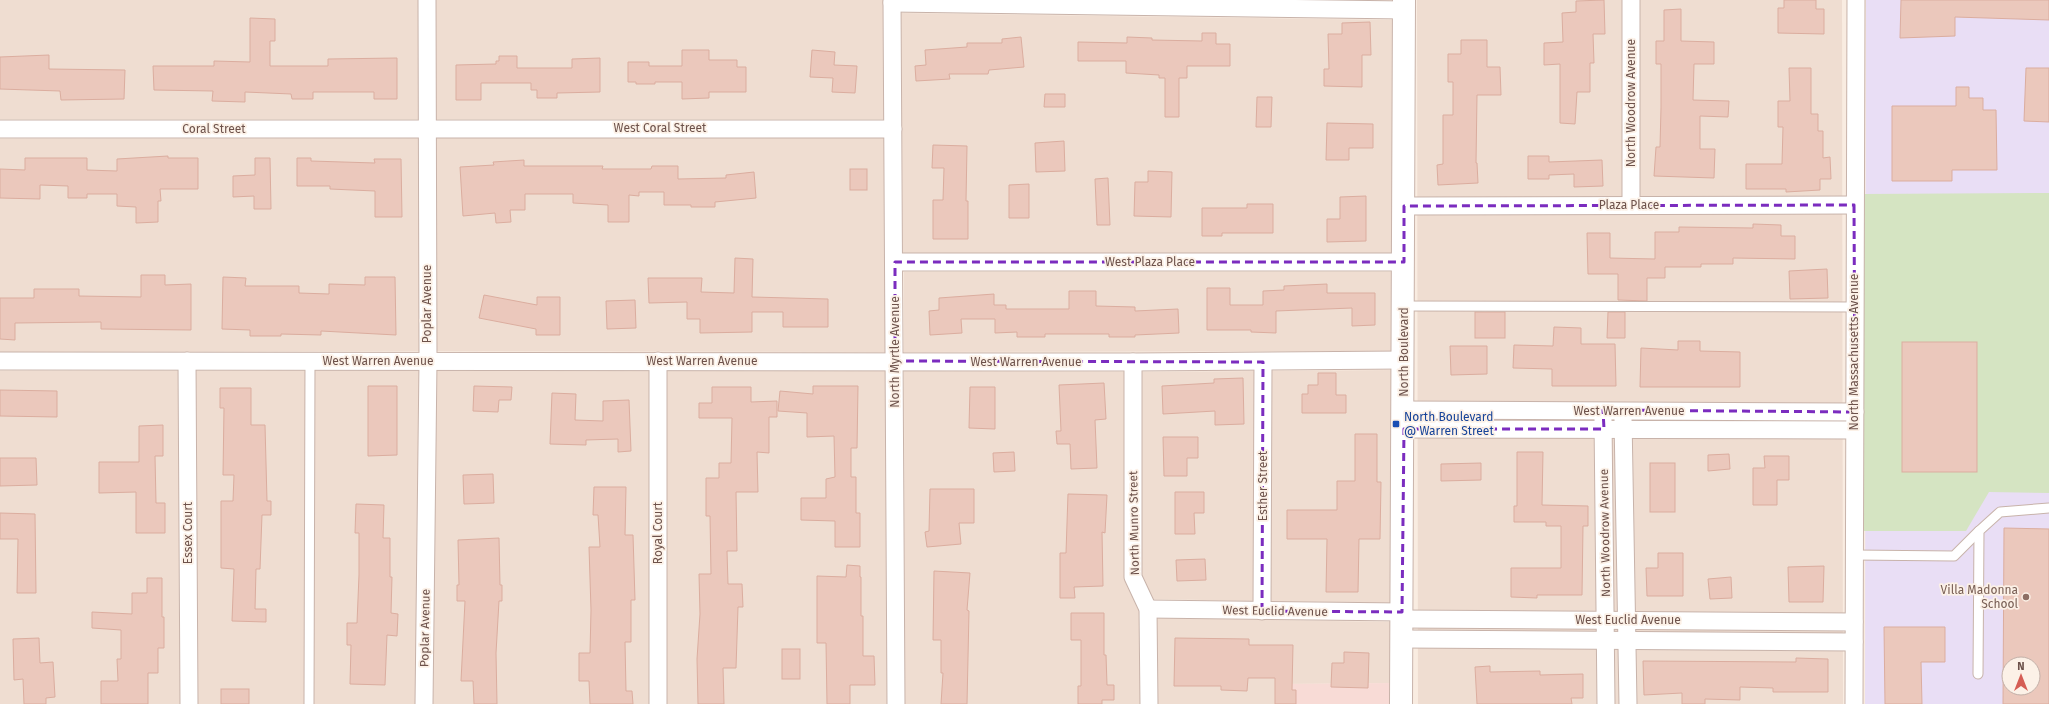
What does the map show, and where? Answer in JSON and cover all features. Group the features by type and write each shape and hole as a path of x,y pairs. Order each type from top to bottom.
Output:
{"street":[{"name":"Poplar Avenue","path":"424,704 428,361 427,0"},
{"name":"North Woodrow Avenue","path":"1631,0 1631,205"},
{"name":"North Massachusetts Avenue","path":"1854,704 1854,205 1856,0"},
{"path":"892,2 1404,5"},
{"name":"North Myrtle Avenue","path":"892,2 896,361 896,704"},
{"name":"North Boulevard","path":"1401,704 1404,419 1404,5"},
{"name":"West Coral Street","path":"427,128 893,129"},
{"name":"Coral Street","path":"0,129 427,128"},
{"name":"Plaza Place","path":"1404,206 1854,205"},
{"name":"West Plaza Place","path":"895,262 1404,262"},
{"name":"West Warren Avenue","path":"0,361 1263,362 1404,360"},
{"name":"Essex Court","path":"187,361 189,704"},
{"name":"Royal Court","path":"658,361 658,704"},
{"name":"North Munro Street","path":"1133,362 1133,578 1148,609 1149,704"},
{"name":"Esther Street","path":"1262,611 1263,362"},
{"name":"North Woodrow Avenue","path":"1603,410 1606,704"},
{"name":"West Warren Avenue","path":"1404,419 1603,410 1855,412"},
{"name":"North Woodrow Avenue","path":"1623,411 1628,704"},
{"name":"West Warren Avenue","path":"1404,419 1604,429 1854,430"},
{"name":"West Euclid Avenue","path":"1148,609 1262,611 1606,640 1854,642"},
{"name":"West Euclid Avenue","path":"1402,624 1606,620 1854,622"}],"lane":[{"path":"1404,306 1854,307"},
{"path":"309,704 310,361"},
{"path":"1854,555 1954,556 2000,512 2049,508"},
{"path":"1978,674 1979,531"}],"highlighted area":[{"path":"1854,205 1855,412 1603,410 1604,429 1404,429 1402,612 1262,611 1263,362 895,361 895,262 1404,262 1404,206"}],"shaded area":[{"path":"0,0 418,0 419,119 0,119"},
{"path":"435,0 884,0 884,119 436,119"},
{"path":"1417,0 1842,0 1843,704 1418,704"},
{"path":"1866,0 2049,0 2049,704 1865,704"},
{"path":"901,13 1396,20 1395,253 903,253"},
{"path":"419,138 419,351 0,352 0,139"},
{"path":"436,138 885,138 887,352 436,351"},
{"path":"904,272 1395,272 1395,351 904,352"},
{"path":"1395,370 1393,603 1271,601 1272,371"},
{"path":"0,371 179,371 180,704 0,704"},
{"path":"196,371 419,371 416,704 197,704"},
{"path":"436,371 649,371 650,704 433,704"},
{"path":"666,371 887,371 888,704 667,704"},
{"path":"904,371 1125,372 1124,577 1139,611 1141,704 905,704"},
{"path":"1255,371 1254,601 1153,599 1141,575 1142,372"},
{"path":"1156,618 1393,622 1393,683 1280,684 1279,704 1158,704"},
{"path":"1393,683 1393,704 1279,704 1280,684"}],"green space":[{"path":"2049,193 2049,493 1989,492 1966,531 1863,531 1863,194"}],"building":[{"path":"1604,0 1605,34 1593,34 1594,63 1590,63 1590,92 1577,92 1575,124 1560,123 1560,64 1544,65 1544,43 1563,42 1562,13 1576,12 1576,1"},
{"path":"1784,0 1816,0 1816,9 1824,9 1824,34 1778,33 1778,8 1784,8"},
{"path":"1901,0 2049,0 2049,20 1955,17 1955,36 1900,38"},
{"path":"1681,9 1681,41 1714,42 1714,64 1694,64 1693,100 1729,101 1728,117 1700,116 1700,149 1715,149 1714,178 1654,176 1656,147 1660,147 1661,108 1661,64 1656,64 1656,41 1664,41 1664,10"},
{"path":"250,18 275,19 275,41 270,41 270,66 328,66 328,59 397,58 397,99 374,99 374,92 313,92 313,99 292,99 291,94 245,92 245,102 212,101 213,91 154,90 153,66 214,66 214,61 250,62"},
{"path":"1370,22 1371,55 1362,55 1362,87 1324,86 1324,69 1329,69 1328,34 1342,34 1342,23"},
{"path":"1202,33 1216,33 1216,44 1230,44 1230,66 1187,66 1187,78 1179,78 1179,117 1165,117 1165,78 1159,78 1159,75 1126,73 1126,61 1078,61 1078,42 1127,43 1127,37 1152,38 1152,40 1202,41"},
{"path":"1021,37 1024,67 989,70 988,74 949,74 950,79 916,81 915,66 926,65 925,50 967,47 967,43 1002,43 1002,39"},
{"path":"1461,40 1487,40 1487,67 1500,67 1501,95 1477,95 1476,163 1478,183 1438,185 1437,165 1443,164 1443,115 1453,115 1453,82 1448,82 1448,54 1461,54"},
{"path":"682,50 709,50 709,60 737,60 737,67 746,67 746,92 709,92 709,98 682,99 682,82 636,84 636,82 628,82 628,62 649,62 649,66 682,66"},
{"path":"812,50 835,52 834,65 857,66 855,93 832,92 833,78 810,77"},
{"path":"49,55 49,69 125,70 124,99 61,100 60,91 0,89 0,57"},
{"path":"499,56 517,56 517,68 572,68 572,59 600,58 600,92 557,93 557,98 537,98 537,90 531,90 531,83 481,83 481,100 456,100 456,65 496,64 496,61 499,61"},
{"path":"1789,68 1811,68 1811,114 1818,114 1818,131 1823,131 1823,158 1830,157 1831,179 1820,179 1820,190 1786,192 1786,189 1746,189 1746,164 1782,164 1783,127 1778,127 1778,101 1790,101"},
{"path":"2026,68 2049,68 2049,122 2024,121"},
{"path":"1956,87 1969,87 1969,98 1983,98 1983,110 1996,110 1997,170 1952,170 1952,181 1892,181 1892,106 1956,106"},
{"path":"1045,94 1065,94 1065,107 1044,107"},
{"path":"1257,97 1272,97 1271,127 1256,127"},
{"path":"1327,123 1373,124 1373,148 1349,148 1349,160 1326,160"},
{"path":"1064,141 1065,171 1036,172 1035,143"},
{"path":"933,145 967,146 966,201 968,201 968,239 933,239 933,200 943,200 944,168 932,168"},
{"path":"168,156 168,158 198,158 198,189 160,189 161,201 158,201 158,222 136,223 136,207 117,206 117,194 87,194 87,198 68,198 68,186 40,185 40,199 0,198 0,169 25,170 25,158 87,158 87,170 117,171 117,159"},
{"path":"1528,156 1549,156 1549,162 1602,160 1603,186 1574,187 1574,174 1549,175 1549,179 1528,179"},
{"path":"255,158 270,158 271,209 254,209 254,196 233,197 233,176 255,175"},
{"path":"297,158 311,158 311,161 375,163 374,159 401,159 402,217 375,217 375,191 330,189 330,186 297,186"},
{"path":"524,160 524,166 603,166 602,169 651,169 652,166 678,166 678,179 726,178 726,175 754,172 756,198 715,202 715,207 691,207 691,205 664,205 664,192 639,192 639,196 629,195 629,222 608,222 608,205 573,203 573,194 525,194 525,210 510,210 511,222 496,223 495,213 463,216 460,167 494,165 493,162"},
{"path":"850,169 867,169 867,190 850,190"},
{"path":"1148,171 1172,172 1171,217 1134,216 1135,182 1148,182"},
{"path":"1108,178 1110,225 1097,225 1095,179"},
{"path":"1029,184 1029,218 1009,218 1009,185"},
{"path":"1366,196 1366,241 1327,242 1327,219 1340,219 1340,197"},
{"path":"1247,204 1273,204 1273,233 1222,233 1222,236 1202,236 1202,208 1247,208"},
{"path":"1753,224 1781,225 1781,236 1795,236 1795,259 1733,258 1733,264 1701,264 1701,267 1665,267 1665,278 1647,278 1647,301 1618,300 1618,274 1588,274 1587,233 1610,233 1610,258 1655,259 1655,232 1679,232 1679,227 1753,228"},
{"path":"735,258 753,259 752,297 828,299 828,327 783,327 783,312 752,312 752,332 700,333 700,319 687,319 687,302 649,303 648,278 702,278 701,292 734,293"},
{"path":"1827,269 1828,298 1790,299 1789,271"},
{"path":"141,275 165,275 165,285 191,284 191,330 101,329 101,322 15,323 15,340 0,339 0,298 34,298 34,289 79,289 79,296 141,297"},
{"path":"223,277 246,278 245,286 299,286 299,293 329,294 329,284 365,285 365,277 395,277 396,335 321,331 321,335 281,334 281,336 250,336 250,330 222,329"},
{"path":"1327,284 1327,293 1375,293 1375,325 1352,326 1352,308 1276,311 1276,333 1251,332 1251,330 1207,330 1207,288 1230,288 1230,305 1263,305 1263,291 1284,290 1284,286"},
{"path":"1069,291 1096,291 1096,306 1135,307 1135,311 1178,309 1179,333 1135,335 1135,337 1109,337 1109,334 1045,334 1045,337 1017,337 1017,332 995,333 995,319 961,319 962,333 930,335 929,311 939,310 939,298 994,294 994,305 1006,305 1006,309 1069,309"},
{"path":"484,295 537,305 537,297 560,297 560,335 536,335 536,329 479,318"},
{"path":"635,300 636,328 607,329 606,301"},
{"path":"1475,312 1505,312 1505,338 1475,338"},
{"path":"1608,312 1625,312 1625,338 1607,338"},
{"path":"1554,327 1581,328 1581,344 1615,344 1616,386 1552,386 1552,369 1513,368 1514,345 1553,346"},
{"path":"1678,341 1700,341 1700,351 1740,352 1740,387 1640,387 1641,348 1678,350"},
{"path":"1902,342 1977,342 1977,472 1902,472"},
{"path":"1450,346 1487,346 1487,374 1451,375"},
{"path":"1318,373 1336,373 1336,395 1346,395 1346,413 1302,413 1302,394 1308,394 1308,385 1318,385"},
{"path":"1243,378 1244,424 1215,425 1215,411 1163,414 1162,386 1214,383 1214,379"},
{"path":"1104,383 1106,419 1095,420 1097,468 1071,469 1070,444 1057,444 1056,431 1061,431 1059,385"},
{"path":"368,386 397,386 397,455 368,456"},
{"path":"474,386 512,387 511,400 499,400 498,412 473,411"},
{"path":"813,386 858,386 857,448 851,448 851,477 856,477 856,513 860,513 860,547 835,547 835,521 801,520 801,498 826,498 826,479 835,477 834,436 807,437 807,413 778,411 780,391 813,394"},
{"path":"712,387 751,387 751,402 777,401 777,417 769,417 769,453 757,452 758,492 736,492 737,551 727,551 728,584 742,584 743,607 738,607 736,668 723,668 724,704 698,704 697,659 700,614 699,574 711,574 710,516 706,516 706,478 719,478 719,463 731,463 732,418 699,418 699,403 712,403"},
{"path":"970,387 995,387 995,429 969,428"},
{"path":"220,388 251,388 251,425 265,425 267,501 271,501 271,515 262,515 260,569 256,569 255,609 266,609 266,622 232,621 234,569 221,568 221,501 233,501 234,475 223,475 224,408 220,408"},
{"path":"0,390 57,391 57,417 0,416"},
{"path":"552,393 576,394 575,420 603,421 603,401 629,400 631,451 618,452 618,439 586,440 586,445 550,444"},
{"path":"163,425 163,456 155,456 156,503 165,503 165,533 136,533 136,492 99,493 99,462 139,462 139,426"},
{"path":"1355,434 1377,434 1377,482 1381,482 1380,539 1359,539 1358,592 1326,592 1327,539 1287,539 1287,510 1337,510 1337,481 1355,481"},
{"path":"1163,437 1198,437 1198,458 1187,458 1187,476 1164,476"},
{"path":"1014,452 1015,471 994,472 993,453"},
{"path":"1517,452 1543,452 1542,505 1588,506 1588,526 1583,526 1582,595 1537,595 1537,598 1511,597 1511,568 1561,568 1561,526 1546,526 1546,522 1514,522 1514,506 1517,506"},
{"path":"1729,454 1730,469 1708,471 1708,455"},
{"path":"1764,456 1789,456 1789,480 1777,480 1777,505 1753,505 1753,468 1765,468"},
{"path":"0,458 36,458 37,485 0,486"},
{"path":"1481,463 1481,480 1441,481 1441,464"},
{"path":"1650,463 1675,463 1675,512 1650,512"},
{"path":"493,474 494,503 464,504 463,475"},
{"path":"594,487 626,487 625,535 633,535 635,600 631,600 631,642 625,642 626,691 632,691 633,704 590,704 589,681 579,681 579,653 590,653 591,610 589,547 600,547 598,515 593,515"},
{"path":"930,489 974,489 974,523 959,523 961,544 927,547 925,532 929,531"},
{"path":"1175,492 1204,492 1204,513 1194,513 1195,534 1175,534"},
{"path":"1068,494 1107,495 1105,533 1102,532 1103,586 1074,587 1075,598 1060,598 1060,553 1066,553"},
{"path":"356,504 384,505 383,538 390,538 390,577 392,577 391,613 398,614 397,636 387,635 385,685 350,684 351,645 347,645 347,623 357,623 359,575 359,533 355,533"},
{"path":"0,513 35,514 36,593 17,593 18,539 0,539"},
{"name":"Villa Madonna School","path":"2004,528 2049,529 2049,704 2003,704 2003,696 2041,696 2041,656 2003,656"},
{"path":"499,538 500,585 502,585 502,601 499,601 496,653 497,704 474,704 473,681 461,681 465,601 457,601 457,585 459,585 458,540"},
{"path":"1658,553 1683,553 1683,596 1647,596 1646,568 1658,568"},
{"path":"1205,559 1206,580 1177,581 1176,560"},
{"path":"847,565 860,566 861,616 863,616 863,656 874,656 875,685 850,685 850,704 827,704 826,643 817,643 817,576 846,577"},
{"path":"1824,566 1823,602 1789,602 1788,567"},
{"path":"934,571 970,573 967,610 969,611 967,704 941,704 943,673 941,673 941,640 933,640"},
{"path":"1731,577 1732,598 1710,599 1708,579"},
{"path":"147,578 162,578 162,617 164,617 164,648 158,648 158,673 148,673 148,704 101,704 101,681 118,681 117,659 121,659 121,630 92,628 92,612 132,614 132,593 147,593"},
{"path":"1071,613 1104,613 1104,655 1106,655 1107,685 1114,685 1114,700 1102,700 1102,704 1078,704 1078,686 1081,686 1081,640 1071,640"},
{"name":"Villa Madonna School","path":"1884,627 1945,627 1945,662 1921,662 1922,704 1885,704"},
{"path":"39,638 40,663 53,662 55,697 46,698 46,704 24,704 23,679 14,680 13,639"},
{"path":"1175,638 1249,639 1249,645 1293,645 1292,690 1296,690 1296,704 1275,704 1275,678 1248,678 1247,691 1221,690 1221,686 1174,686"},
{"path":"782,649 800,649 800,679 782,679"},
{"path":"1344,652 1369,653 1368,688 1331,687 1332,663 1344,663"},
{"path":"1796,658 1828,659 1828,692 1773,692 1773,688 1740,687 1740,700 1705,699 1705,704 1682,704 1682,693 1644,695 1643,661 1796,662"},
{"path":"1490,666 1490,672 1540,671 1540,675 1583,674 1583,698 1571,698 1572,704 1477,704 1475,667"},
{"path":"221,689 249,689 249,704 221,704"}],"place":[{"name":"North Boulevard @ Warren Street","path":"1396,424"},
{"name":"Villa Madonna School","path":"2026,597"}]}
